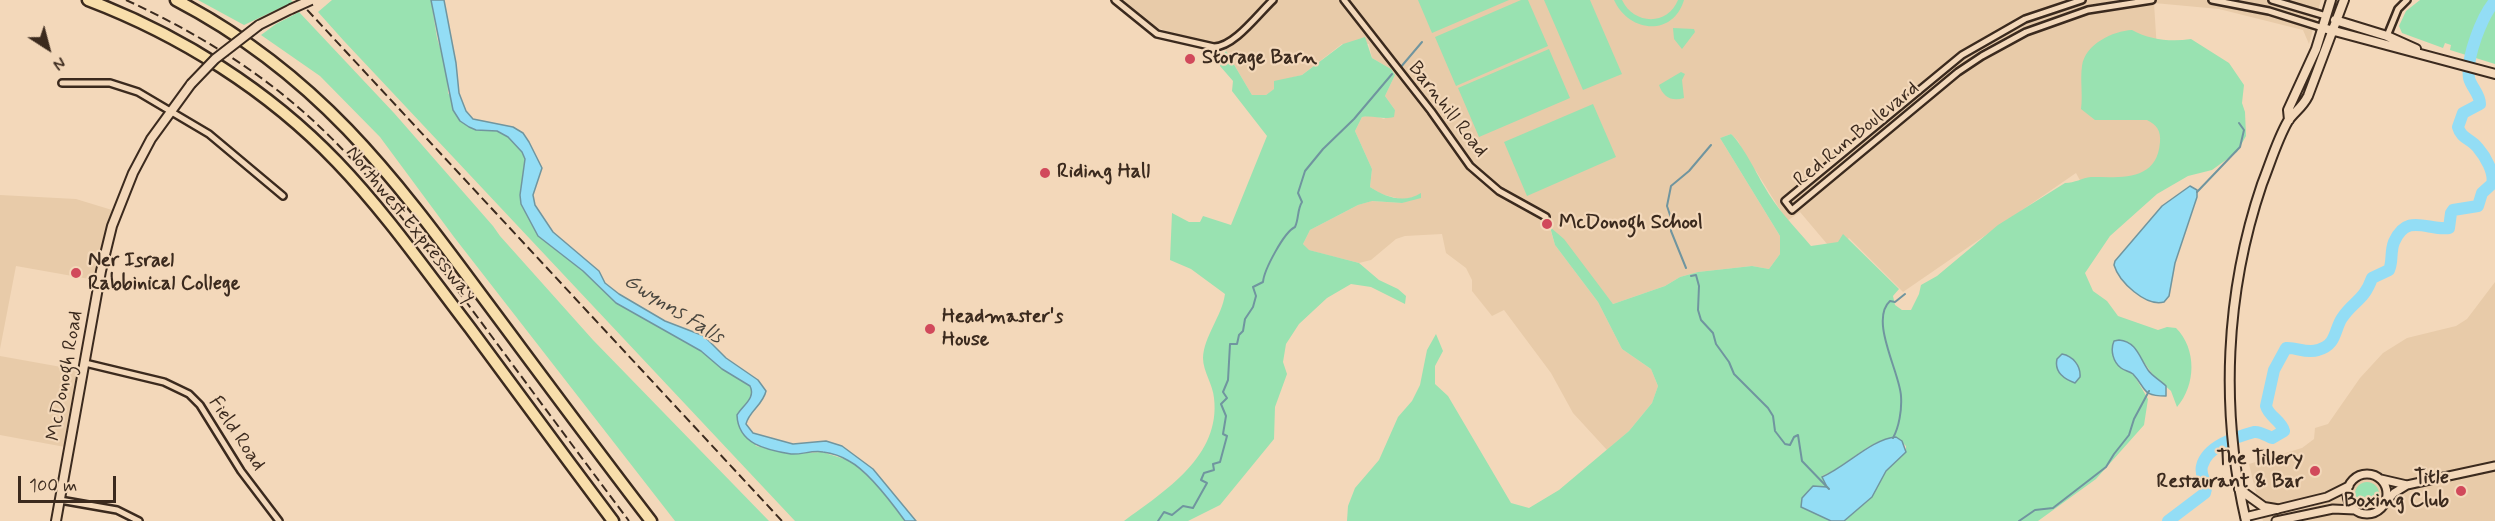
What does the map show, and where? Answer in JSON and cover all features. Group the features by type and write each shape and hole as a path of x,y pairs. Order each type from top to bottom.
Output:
{"highway":[{"name":"Northwest Expressway","path":"88,0 143,23 210,60 271,103 336,161 412,251 613,521"},
{"name":"Northwest Expressway","path":"176,0 266,56 311,92 357,137 429,224 651,521"}],"main road":[{"name":"McDonogh Road","path":"57,521 101,271 119,205 151,139 191,84 215,59 259,26 311,0"},
{"path":"2289,120 2288,110 2309,64 2331,0"},
{"path":"2246,519 2239,489 2232,427 2230,356 2238,278 2258,198 2289,120 2301,109 2307,96 2338,21 2344,0"},
{"path":"2326,16 2387,36 2429,55"},
{"path":"2323,28 2495,74"},
{"path":"2239,489 2264,507 2276,509"}],"street":[{"path":"1114,0 1147,28 1162,36 1220,47 1236,37 1273,0"},
{"name":"Barnhill Road","path":"1344,0 1431,111 1470,166 1499,191 1546,217"},
{"name":"Red Run Boulevard","path":"2082,0 2025,19 1962,55 1785,201 1792,210 1958,72 2012,39 2088,10 2152,0"},
{"path":"2212,0 2269,11 2323,28"},
{"path":"2272,0 2326,16"},
{"path":"2387,36 2398,9 2407,0"},
{"path":"62,83 88,82 122,86 150,98 209,134 283,196"},
{"name":"Field Road","path":"85,363 174,385 196,400 241,471 279,521"},
{"path":"2276,521 2332,509 2355,510 2370,514 2382,508 2394,493 2407,485 2495,466"},
{"path":"2246,519 2327,497 2366,474 2407,485"},
{"path":"2381,479 2387,488 2386,502"},
{"path":"2349,486 2348,500 2355,510"},
{"path":"60,500 117,510 139,521"}],"shaded area":[{"path":"1121,0 2321,0 2309,44 2303,30 2219,9 2154,3 2158,66 2212,130 2096,210 2076,173 1903,292 1849,238 1833,251 1800,212 1787,221 1750,165 1738,141 1731,134 1720,138 1780,236 1780,254 1769,269 1752,266 1698,272 1613,304 1550,228 1555,245 1598,302 1622,349 1651,369 1658,386 1652,403 1629,431 1607,450 1573,413 1551,373 1504,310 1492,316 1472,291 1472,280 1466,268 1446,253 1442,234 1405,236 1396,239 1371,260 1359,263 1308,250 1303,244 1310,230 1358,205 1371,201 1402,203 1414,197 1404,200 1381,194 1370,187 1372,169 1355,131 1362,117 1372,115 1384,119 1395,110 1385,96 1395,75 1391,69 1372,58 1369,44 1342,44 1302,75 1290,78 1266,95 1252,95 1226,51 1226,41 1217,43 1174,35 1148,23"},
{"name":"Ner Israel Rabbinical College","path":"0,195 76,199 112,210 95,280 16,266 0,349"},
{"path":"2495,282 2495,521 2263,521 2249,464 2302,448 2314,439 2315,428 2328,424 2360,378 2383,353 2407,338 2456,326 2467,319"},
{"path":"0,356 78,370 65,447 0,435"}],"green space":[{"path":"198,0 291,0 293,2 244,25"},
{"path":"332,0 431,0 437,38 447,71 448,93 476,130 497,131 508,137 522,152 525,158 521,204 538,236 583,271 616,303 701,351 722,369 750,386 750,398 737,415 756,446 791,454 822,452 851,461 878,486 905,521 795,521 318,12"},
{"path":"1418,0 1509,0 1432,33"},
{"path":"1521,0 1528,0 1548,46 1456,86 1435,37"},
{"path":"1544,0 1590,0 1622,74 1583,90"},
{"path":"1614,0 1622,0 1634,14 1650,19 1666,15 1678,0 1684,0 1671,20 1661,25 1651,26 1630,19"},
{"path":"2420,0 2495,0 2495,64 2450,50 2451,45 2445,43 2443,48 2402,33 2399,26 2406,11"},
{"path":"299,12 394,113 593,340 769,521 675,521 454,237 380,137 320,76 261,35"},
{"path":"1673,28 1694,29 1695,32 1682,49 1674,39"},
{"path":"2132,30 2161,39 2191,39 2229,63 2244,85 2242,103 2245,112 2246,136 2237,152 2212,170 2188,176 2157,194 2110,236 2085,273 2093,291 2107,301 2118,316 2158,330 2167,327 2176,328 2188,346 2191,356 2191,378 2177,407 2171,391 2153,375 2131,344 2125,370 2134,375 2148,399 2144,425 2096,479 2038,521 1844,521 1868,501 1886,471 1906,452 1906,446 1896,437 1876,443 1822,476 1827,488 1813,486 1809,490 1801,507 1831,521 1347,521 1348,506 1355,488 1379,460 1398,417 1412,401 1420,385 1427,350 1436,334 1443,351 1435,366 1435,384 1448,396 1511,503 1529,508 1559,490 1629,431 1652,403 1658,386 1651,369 1622,349 1598,302 1555,245 1550,227 1564,239 1613,304 1698,272 1752,266 1769,269 1780,254 1780,236 1720,138 1731,134 1744,151 1774,202 1811,246 1838,242 1843,234 1899,289 1893,296 1895,305 1902,310 1911,310 1921,285 1937,276 1998,225 2065,183 2091,177 2136,174 2145,171 2152,164 2160,142 2158,129 2153,124 2147,120 2095,120 2081,109 2082,66 2088,51 2109,36"},
{"path":"1365,37 1372,58 1391,69 1395,75 1385,96 1395,110 1394,117 1362,117 1355,131 1372,169 1370,187 1395,198 1408,198 1421,193 1421,198 1402,203 1372,201 1358,205 1310,230 1303,244 1309,250 1359,263 1379,280 1398,289 1406,296 1405,304 1371,287 1351,284 1327,298 1299,324 1286,344 1283,362 1287,374 1275,407 1274,439 1220,505 1188,521 1124,521 1187,470 1209,437 1214,419 1214,398 1203,358 1206,342 1225,294 1191,269 1170,260 1172,213 1189,222 1200,222 1203,216 1231,225 1267,136 1232,91 1233,81 1220,66 1222,57 1226,51 1252,95 1266,95 1274,89 1274,81 1302,75 1343,44"},
{"path":"1549,49 1570,98 1479,137 1458,88"},
{"path":"1681,72 1685,74 1682,80 1684,98 1669,98 1659,85"},
{"path":"1593,104 1616,157 1527,196 1504,142"},
{"path":"2367,482 2376,485 2379,494 2376,503 2367,506 2358,503 2355,494 2358,485"}],"water":[{"name":"Gwynns Falls","path":"431,0 444,0 456,63 459,93 466,111 473,119 513,127 523,133 542,168 533,195 535,205 553,232 599,271 605,283 619,294 665,321 704,336 726,358 758,380 766,391 746,424 753,433 793,444 826,441 842,446 873,469 916,521 905,521 872,480 843,458 819,452 795,454 782,452 763,448 748,439 742,433 737,415 750,398 750,386 722,369 701,351 616,303 583,271 538,236 521,204 525,159 522,152 508,137 497,131 476,130 469,127 460,121 453,110"},
{"path":"2190,186 2197,190 2197,197 2175,263 2169,296 2164,302 2149,301 2134,292 2121,279 2114,265 2115,261 2162,206"},
{"path":"2119,340 2134,347 2150,372 2166,386 2166,396 2148,393 2133,374 2118,365 2112,348 2114,341"},
{"path":"2062,354 2073,359 2078,365 2080,377 2075,383 2058,371 2057,359"},
{"path":"1896,437 1902,441 1906,452 1886,471 1872,497 1844,521 1831,521 1801,507 1802,498 1813,486 1827,487 1822,477 1877,443"}],"waterway":[{"path":"2168,521 2205,493 2202,466 2205,459 2216,448 2223,443 2254,432 2272,438 2284,431 2266,406 2274,370 2286,348 2314,351 2329,345 2342,318 2362,296 2372,278 2389,270 2394,242 2399,233 2412,225 2449,228 2453,210 2478,206 2482,193 2492,184 2491,170 2481,151 2459,131 2458,127 2463,113 2480,104 2479,97 2469,78 2470,59 2480,26 2495,1"},
{"path":"1400,68 1422,42"},
{"path":"1158,521 1164,512 1172,515 1183,506 1193,508 1207,483 1201,480 1204,473 1214,470 1213,464 1220,462 1227,436 1223,434 1226,416 1221,404 1227,398 1223,392 1228,380 1230,344 1237,344 1245,319 1253,307 1256,296 1253,287 1263,282 1275,252 1295,227 1302,202 1298,193 1305,171 1392,74"},
{"path":"2197,192 2240,147 2244,130 2239,123"},
{"path":"1686,268 1671,231 1672,221 1667,206 1671,186 1689,171 1711,145"},
{"path":"1691,276 1696,275 1699,286 1698,310 1701,320 1713,333 1716,344 1729,362 1734,374 1768,408 1773,416 1775,431 1785,444 1790,445 1794,437 1798,435 1802,461 1829,489"},
{"path":"1893,438 1900,418 1901,396 1887,347 1883,321 1884,310 1890,301 1895,302 1905,294"},
{"path":"2019,521 2035,510 2053,508 2106,467 2129,435 2134,419 2149,391"}],"railway":[{"path":"126,0 194,35 259,76 299,108 345,152 428,251 629,521"},
{"path":"298,0 782,521"}],"place":[{"name":"Storage Barn","path":"1190,59"},
{"name":"Riding Hall","path":"1045,173"},
{"name":"McDonogh School","path":"1547,224"},
{"name":"Ner Israel Rabbinical College","path":"76,273"},
{"name":"Headmaster's House","path":"930,329"},
{"name":"The Tillery Restaurant & Bar","path":"2315,471"},
{"name":"Title Boxing Club","path":"2461,491"}]}
